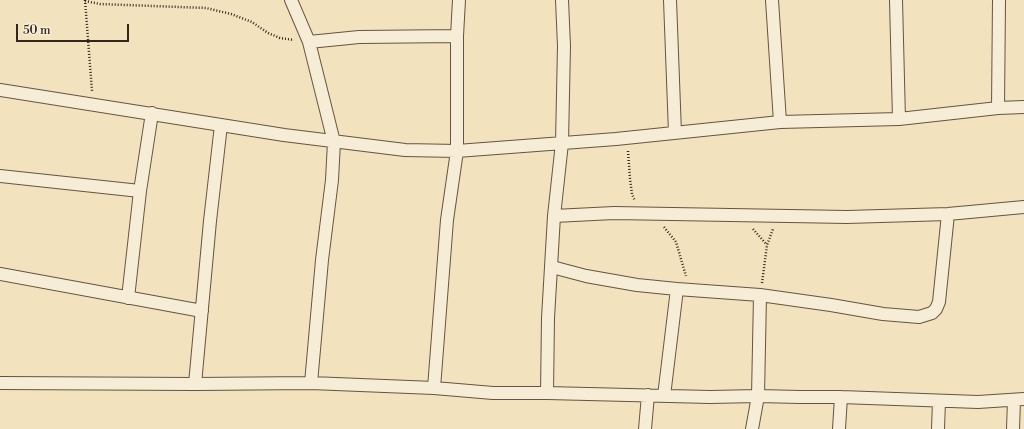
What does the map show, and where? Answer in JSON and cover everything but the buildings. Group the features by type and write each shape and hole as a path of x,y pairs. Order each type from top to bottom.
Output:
{"street":[{"path":"291,0 309,42 334,142 332,180 322,260 312,383"},
{"path":"434,388 447,220 457,151 457,36 460,0"},
{"path":"547,393 548,318 554,216 562,143 564,46 562,0"},
{"path":"670,0 675,133"},
{"path":"772,0 780,122"},
{"path":"896,0 899,119"},
{"path":"998,108 1000,0"},
{"path":"309,42 359,37 457,36"},
{"path":"0,90 334,142 406,150 457,151 675,133 780,122 899,119 998,108 1024,107"},
{"path":"128,298 140,191 152,113"},
{"path":"195,384 210,221 222,125"},
{"path":"0,176 140,191"},
{"path":"554,216 614,213 847,217 948,214 1024,207"},
{"path":"552,267 586,276 637,285 677,290 760,295 883,314 919,317 932,313 936,309 939,302 948,214"},
{"path":"0,274 202,311"},
{"path":"664,396 677,290"},
{"path":"752,429 758,396 760,295"},
{"path":"0,383 312,383 434,388 493,393 710,397 841,397 978,402 1019,400 1013,429"},
{"path":"645,429 648,395"},
{"path":"839,429 841,397"},
{"path":"938,429 940,401"}],"path":[{"path":"92,104 92,86 85,1 100,4 206,8 231,14 252,22 268,33 280,38 309,42"},
{"path":"760,295 767,245 774,227 786,217"}]}
